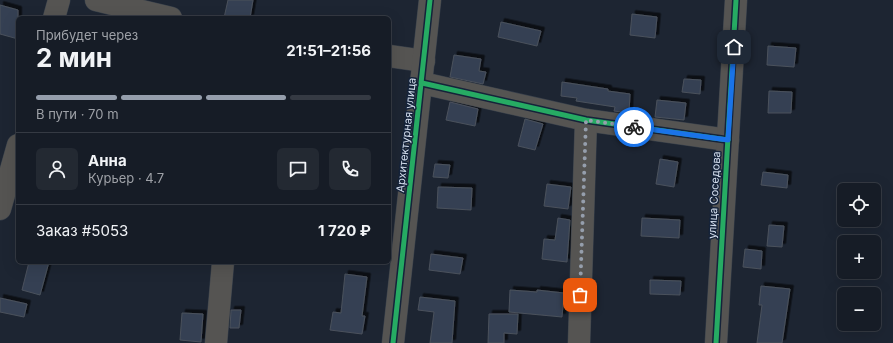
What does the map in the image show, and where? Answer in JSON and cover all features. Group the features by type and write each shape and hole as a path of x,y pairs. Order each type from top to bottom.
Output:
{"street":[{"path":"55,16 59,0"},
{"path":"96,0 163,16"},
{"name":"Архитектурная улица","path":"394,343 430,0"},
{"name":"улица Соседова","path":"716,343 736,0"},
{"path":"391,56 424,61"},
{"path":"422,83 586,120 728,140"},
{"path":"579,343 586,120"},
{"path":"0,209 16,152"},
{"path":"216,343 222,264"}],"building":[{"path":"228,0 253,0 250,16 224,16"},
{"path":"0,5 18,10 18,16 16,16 16,38 0,34"},
{"path":"632,14 657,17 655,38 630,35"},
{"path":"501,22 541,31 537,46 498,37"},
{"path":"768,46 796,48 794,67 767,65"},
{"path":"454,55 481,59 479,71 486,72 483,84 450,77"},
{"path":"684,79 701,80 700,94 682,92"},
{"path":"562,82 630,94 629,113 614,111 615,107 576,101 577,98 561,96"},
{"path":"769,91 792,92 791,113 768,113"},
{"path":"657,100 686,103 684,120 655,117"},
{"path":"450,102 478,109 475,126 446,120"},
{"path":"525,119 543,124 535,150 518,146"},
{"path":"660,159 678,162 674,187 656,184"},
{"path":"435,164 450,165 448,178 433,177"},
{"path":"763,172 788,175 787,188 761,185"},
{"path":"547,184 571,187 568,209 544,206"},
{"path":"438,187 472,188 471,210 437,208"},
{"path":"558,218 570,220 567,262 542,259 544,239 555,240"},
{"path":"642,218 680,220 679,238 641,236"},
{"path":"769,225 784,226 782,247 767,246"},
{"path":"745,249 762,251 761,269 743,267"},
{"path":"431,254 463,258 460,274 429,270"},
{"path":"28,264 48,264 40,295 22,290"},
{"path":"345,274 367,277 362,316 365,316 362,334 330,330 333,312 341,313"},
{"path":"650,280 681,281 680,295 650,294"},
{"path":"761,286 790,289 782,343 757,343 762,305 759,305"},
{"path":"510,290 537,292 537,290 564,293 562,317 509,312"},
{"path":"420,297 455,301 452,343 430,343 434,312 418,310"},
{"path":"0,298 27,304 24,317 0,312"},
{"path":"231,310 241,310 239,328 230,328"},
{"path":"182,313 203,314 201,342 180,340"},
{"path":"489,314 518,314 517,334 504,333 504,343 488,343"}],"cycle path":[{"path":"393,343 430,0"},
{"path":"716,343 736,0"},
{"path":"422,83 586,120 728,140"}],"way so far":[{"path":"580,295 586,120 634,127"}],"route":[{"path":"634,127 728,140 734,47"}]}
